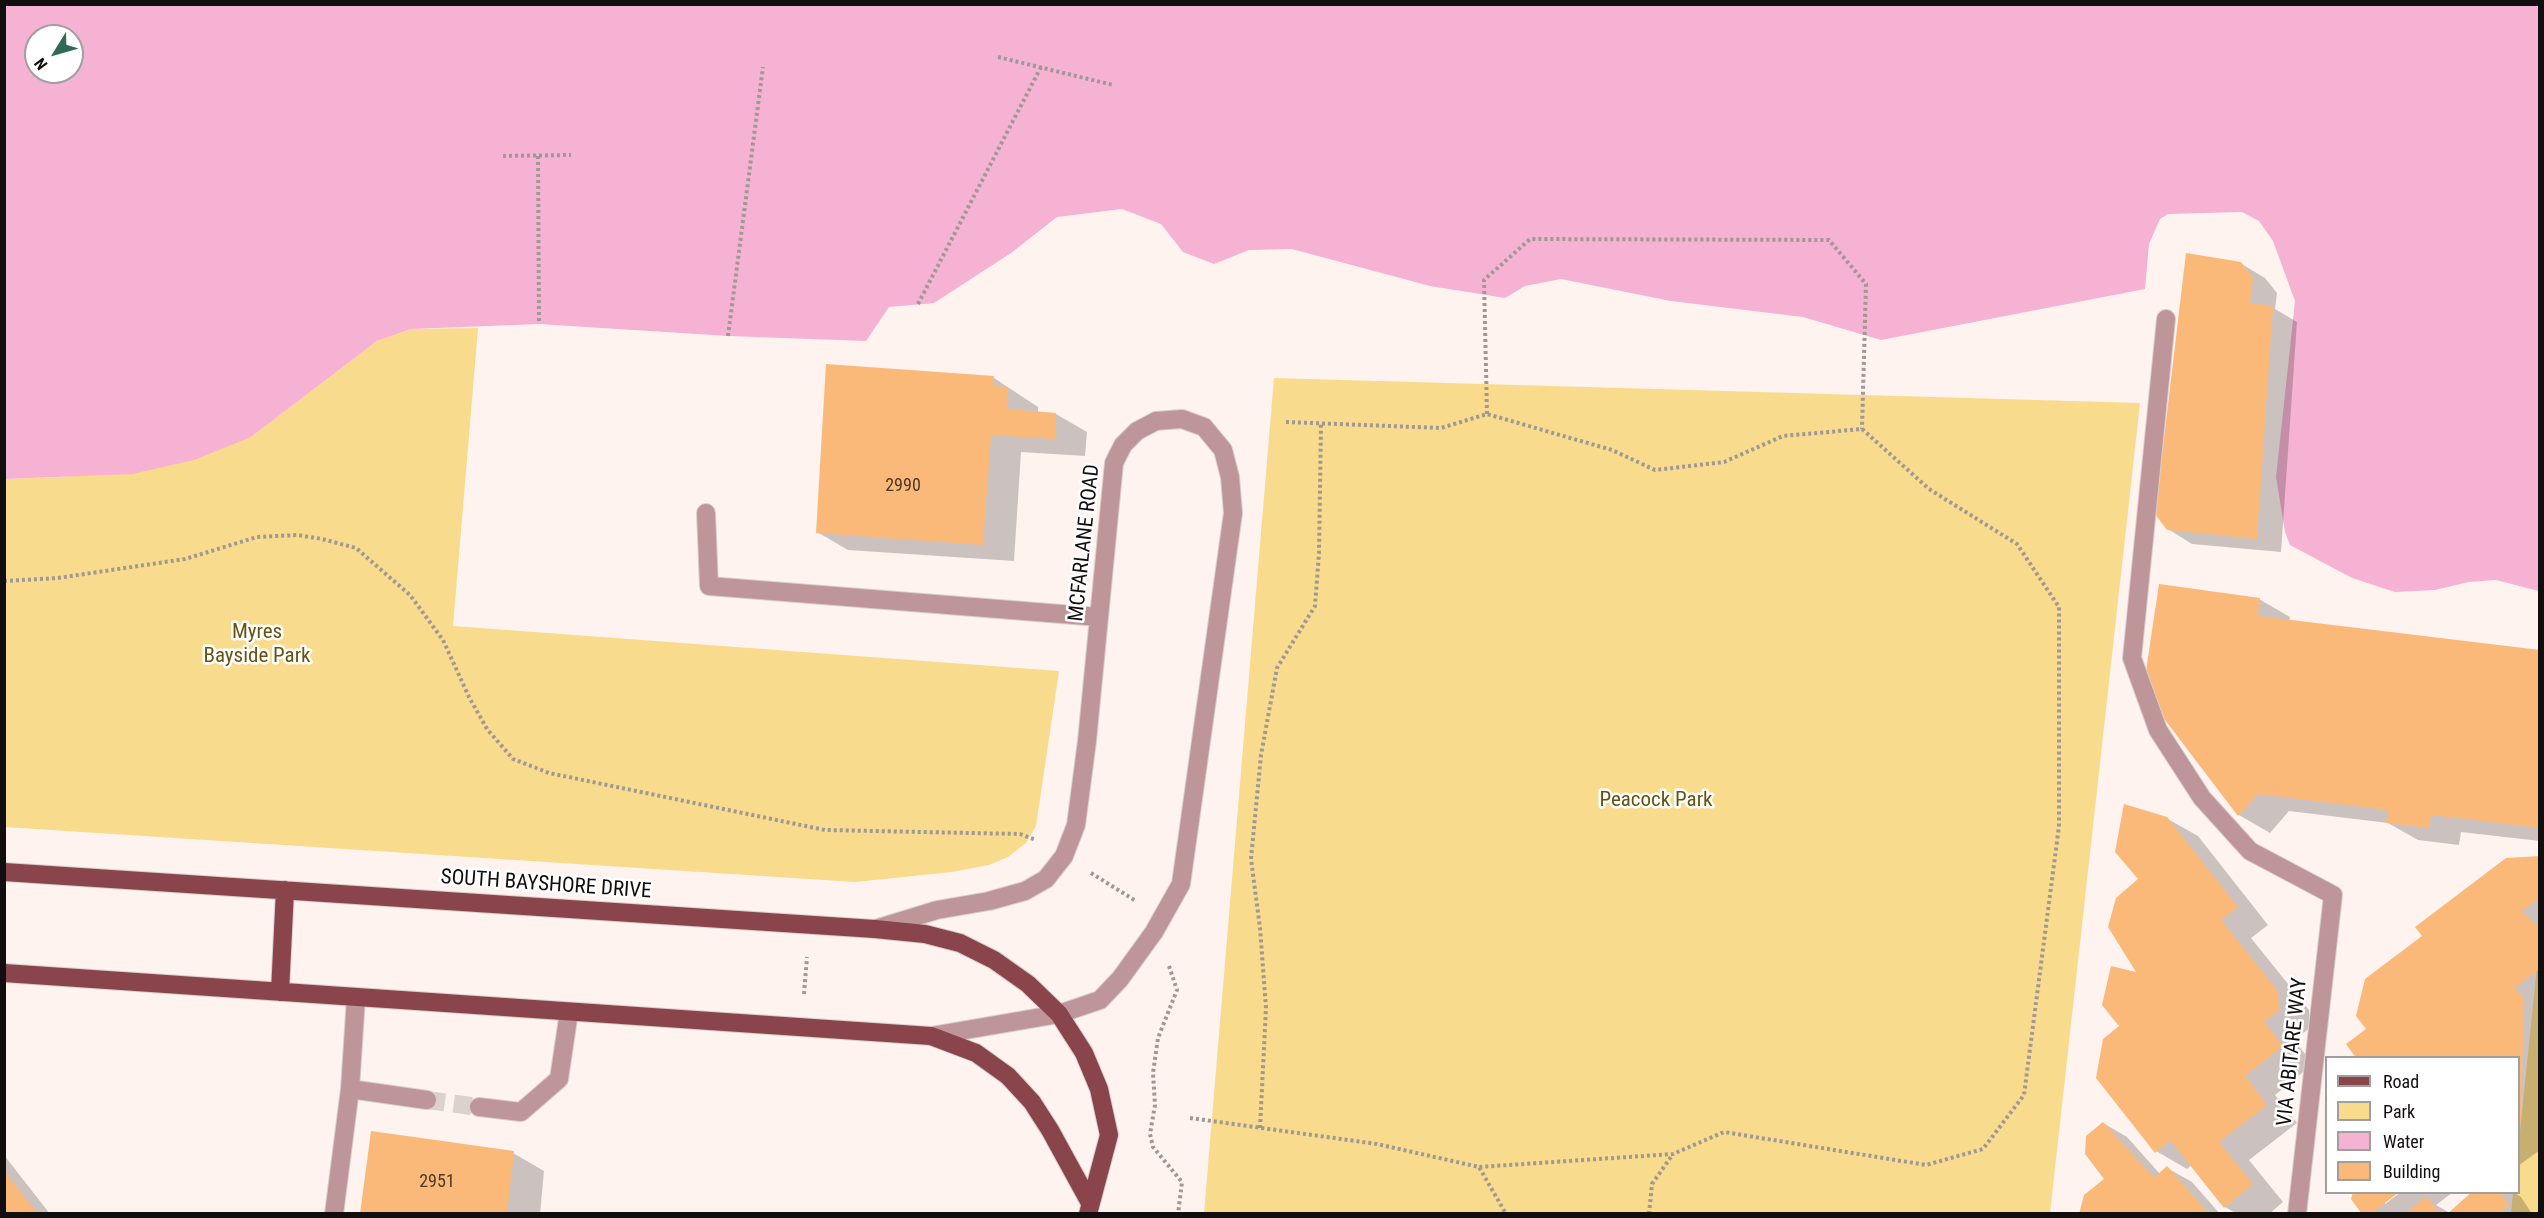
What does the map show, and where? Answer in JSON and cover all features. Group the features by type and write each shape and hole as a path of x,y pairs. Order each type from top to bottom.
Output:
{"main road":[{"name":"SOUTH BAYSHORE DRIVE","path":"4,872 926,934 960,943 994,960 1028,984 1059,1014"},
{"path":"280,993 285,890"},
{"path":"4,974 932,1036 976,1053 1008,1076 1032,1102 1050,1130 1089,1208"},
{"path":"1059,1014 1084,1053 1099,1089 1109,1135 1089,1208"}],"street":[{"name":"VIA ABITARE WAY","path":"2166,319 2132,658 2157,730 2202,798 2250,851 2333,896 2297,1214"},
{"name":"MCFARLANE ROAD","path":"875,929 937,910 989,901 1025,891 1046,879 1059,864 1070,847 1076,825 1114,463 1124,445 1137,431 1156,421 1182,419 1204,427 1223,450 1230,477 1233,513 1181,884 1154,932 1120,979 1100,1000 1059,1014 932,1036"},
{"path":"706,513 709,586 1099,617"},
{"path":"334,1214 350,1089 356,998"},
{"path":"479,1107 521,1112 559,1079 569,1012"},
{"path":"350,1089 427,1100"}],"path":[{"path":"998,57 1113,85"},
{"path":"728,336 763,67"},
{"path":"918,304 1041,68"},
{"path":"503,156 571,155"},
{"path":"538,156 539,324"},
{"path":"1487,414 1484,280 1530,239 1829,240 1866,284 1862,429"},
{"path":"1190,1118 1377,1144 1479,1167 1673,1154 1724,1132 1926,1165 1983,1149 2024,1095 2059,826 2059,606 2017,544 1929,489 1862,429 1783,436 1724,462 1655,470 1612,450 1487,414 1441,428 1286,422"},
{"path":"1260,1128 1266,1008 1260,928 1251,859 1261,755 1277,668 1315,606 1319,553 1321,423"},
{"path":"4,581 58,578 185,559 257,537 298,535 322,539 356,548 410,595 443,640 469,698 487,729 513,759 549,773 611,788 825,830 1020,834 1046,845"},
{"path":"1084,869 1141,905"},
{"path":"804,998 808,950"},
{"path":"1168,962 1177,990 1158,1038 1153,1073 1155,1105 1150,1134 1152,1147 1182,1182 1178,1214"},
{"path":"1649,1214 1652,1184 1673,1154"},
{"path":"1479,1167 1506,1214"}],"green space":[{"name":"Myres Bayside Park","path":"478,328 453,626 1059,671 1036,826 1026,843 1008,857 989,865 952,872 855,882 5,827 4,479 64,477 251,437 377,341 411,329"},
{"name":"Peacock Park","path":"1274,378 2140,403 2050,1213 1204,1213"},
{"path":"2539,947 2539,1213 2511,1214 2513,1194 2520,1194 2520,1131"}],"water":[{"path":"5,4 2539,5 2539,591 2496,580 2469,582 2435,590 2395,592 2352,578 2290,545 2285,532 2276,477 2295,301 2273,241 2259,221 2242,212 2168,214 2160,219 2149,244 2145,289 1881,340 1803,317 1671,301 1561,279 1525,286 1505,298 1430,286 1292,249 1249,250 1214,264 1183,252 1161,224 1122,209 1057,217 1011,253 934,303 889,307 866,341 728,336 539,324 411,329 377,341 251,437 194,460 132,474 5,479"}],"building":[{"path":"2186,253 2241,262 2253,278 2250,303 2273,306 2257,539 2167,530 2155,514"},
{"path":"826,364 994,376 993,386 1008,387 1007,409 1056,413 1055,439 991,435 983,545 816,533"},
{"path":"2159,584 2260,598 2258,616 2540,650 2540,828 2431,815 2429,828 2386,823 2388,810 2258,794 2238,816 2143,691"},
{"path":"2124,804 2167,817 2238,907 2221,920 2278,991 2279,1010 2264,1022 2283,1046 2245,1076 2267,1105 2219,1142 2253,1184 2224,1208 2170,1140 2155,1153 2096,1078 2103,1039 2119,1026 2102,1005 2111,966 2136,972 2108,927 2116,898 2138,879 2115,852"},
{"path":"2540,856 2540,898 2521,911 2540,928 2540,969 2515,987 2524,999 2520,1124 2520,1056 2355,1056 2346,1044 2366,1029 2356,1016 2365,979 2422,936 2415,927 2506,858"},
{"path":"2103,1122 2154,1178 2167,1166 2209,1214 2079,1214 2084,1195 2104,1179 2085,1154 2086,1136"},
{"path":"371,1131 514,1151 507,1214 360,1214"},
{"path":"4,1171 38,1214 4,1214"},
{"path":"2352,1194 2396,1194 2371,1214 2362,1214 2351,1199"},
{"path":"2470,1194 2501,1194 2509,1205 2498,1214 2447,1214"},
{"path":"2426,1197 2441,1214 2405,1214 2423,1199"}],"tunnel":[{"path":"427,1100 479,1107"}]}
